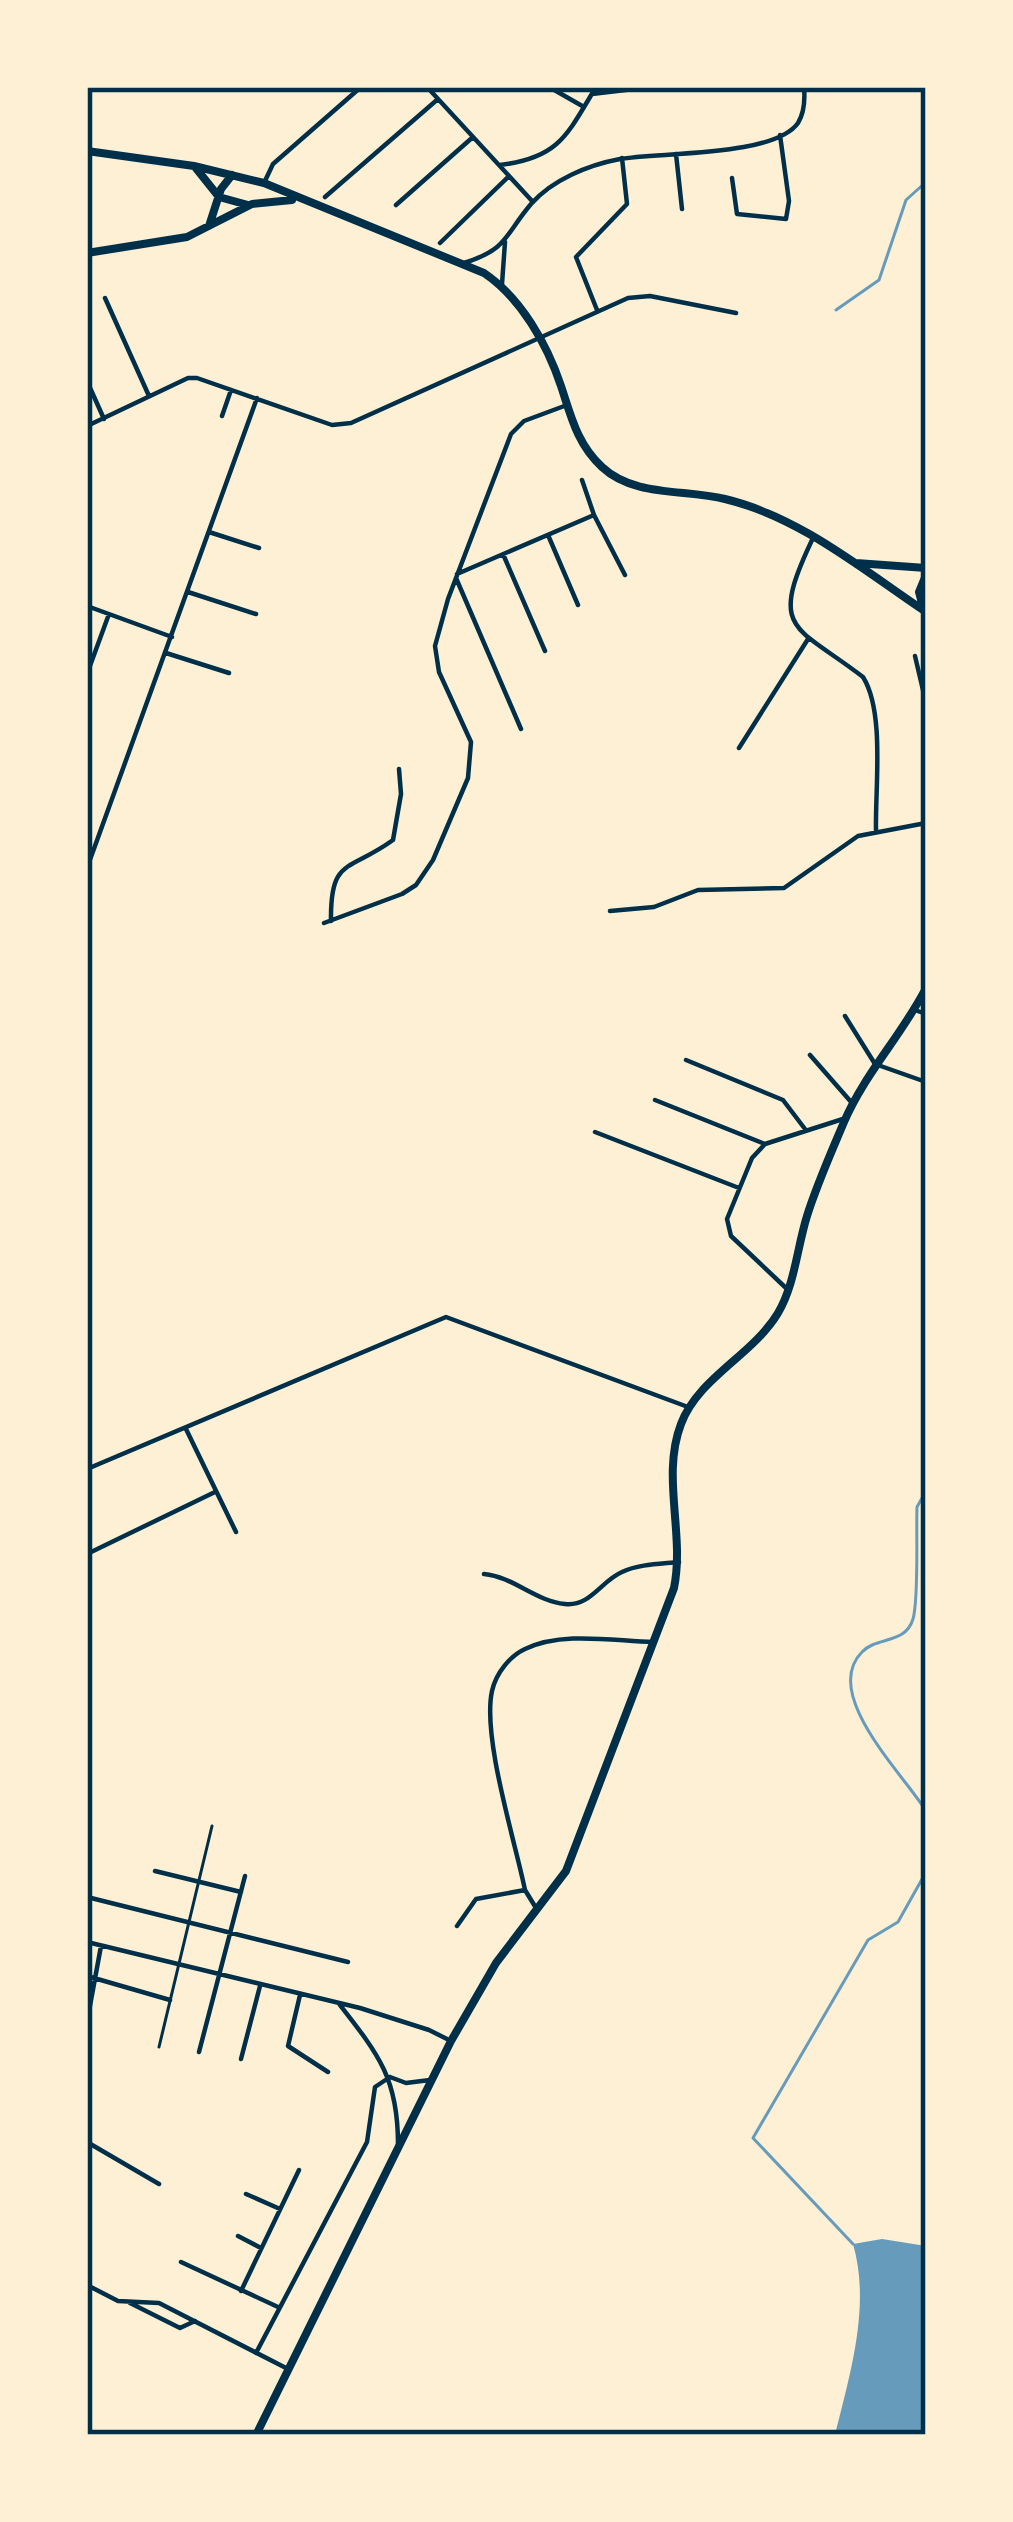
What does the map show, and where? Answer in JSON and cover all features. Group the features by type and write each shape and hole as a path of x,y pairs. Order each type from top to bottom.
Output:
{"main road":[{"path":"87,152 233,174 464,262 502,287 539,336 580,443 602,468 625,483 727,500 768,513 926,612"},
{"path":"194,166 219,197 236,204 297,200"},
{"path":"206,230 233,174"},
{"path":"87,253 169,242 206,230 252,204 263,183"},
{"path":"851,563 926,571 919,592 926,612"},
{"path":"256,2435 442,2058 496,1963 538,1911 572,1857 674,1588 679,1562 673,1458 688,1407 770,1326 788,1290 806,1219 852,1103 926,988"}],"street":[{"path":"428,87 532,202"},
{"path":"549,87 584,107"},
{"path":"499,165 551,152 594,90 651,87"},
{"path":"464,262 505,242 532,202 574,173 622,158 743,146 781,135 798,122 804,87"},
{"path":"263,183 273,164 356,89"},
{"path":"325,196 438,99"},
{"path":"732,178 737,214 786,219 789,201 781,135"},
{"path":"397,205 473,137"},
{"path":"676,154 682,209"},
{"path":"597,310 576,256 627,204 622,158"},
{"path":"440,243 509,176"},
{"path":"502,287 505,242"},
{"path":"87,426 188,378 332,425 351,423 628,298 650,296 736,313"},
{"path":"105,298 149,396"},
{"path":"87,381 104,418"},
{"path":"222,416 231,390"},
{"path":"87,868 257,398"},
{"path":"399,769 401,794 393,840 340,871 332,883 327,922 403,894 425,876 472,769 471,742 435,659 436,633 512,434 524,422 567,405"},
{"path":"582,480 625,575"},
{"path":"457,576 594,515"},
{"path":"209,532 259,548"},
{"path":"548,535 578,605"},
{"path":"813,538 795,576 791,598 795,628 869,686 875,719 876,830"},
{"path":"503,554 545,651"},
{"path":"457,576 521,729"},
{"path":"188,592 256,614"},
{"path":"87,606 172,637"},
{"path":"87,674 110,614"},
{"path":"739,748 808,639"},
{"path":"166,653 229,673"},
{"path":"915,656 926,703"},
{"path":"610,910 654,907 698,890 784,888 832,851 876,830 926,824"},
{"path":"915,1010 926,1015"},
{"path":"845,1016 875,1064 926,1082"},
{"path":"810,1055 852,1103"},
{"path":"686,1060 783,1100 805,1129"},
{"path":"655,1100 764,1144"},
{"path":"788,1290 731,1236 728,1219 752,1158 764,1144 846,1118"},
{"path":"595,1132 739,1188"},
{"path":"87,1468 452,1317 688,1407"},
{"path":"186,1428 236,1532"},
{"path":"87,1554 215,1492"},
{"path":"484,1574 508,1579 542,1599 566,1605 581,1604 616,1574 679,1562"},
{"path":"538,1911 525,1890 491,1722 492,1690 512,1657 550,1641 653,1642"},
{"path":"154,1871 241,1892"},
{"path":"200,2052 245,1876"},
{"path":"457,1926 476,1899 525,1890"},
{"path":"87,1897 348,1962"},
{"path":"87,1942 340,2005 429,2030 451,2042"},
{"path":"87,2022 91,1977 101,1946"},
{"path":"91,1977 170,2000"},
{"path":"242,2059 260,1986"},
{"path":"300,1995 291,2049 328,2072"},
{"path":"340,2005 382,2058 390,2077 397,2102 398,2152"},
{"path":"390,2077 406,2083 431,2080"},
{"path":"256,2353 367,2142 375,2087 390,2077"},
{"path":"87,2142 159,2184"},
{"path":"241,2290 299,2170"},
{"path":"246,2194 280,2210"},
{"path":"238,2236 261,2248"},
{"path":"181,2262 278,2307"},
{"path":"87,2285 180,2328 195,2321"},
{"path":"129,2303 154,2302 288,2369"}],"lane":[{"path":"159,2047 212,1826"}],"water":[{"path":"882,2239 926,2246 926,2435 835,2435 859,2316 853,2244"}],"waterway":[{"path":"836,310 879,280 906,200 926,182"},
{"path":"926,1491 917,1507 913,1619 904,1633 862,1652 852,1669 851,1690 870,1734 926,1811"},
{"path":"853,2244 753,2138 868,1940 898,1922 926,1872"}]}
